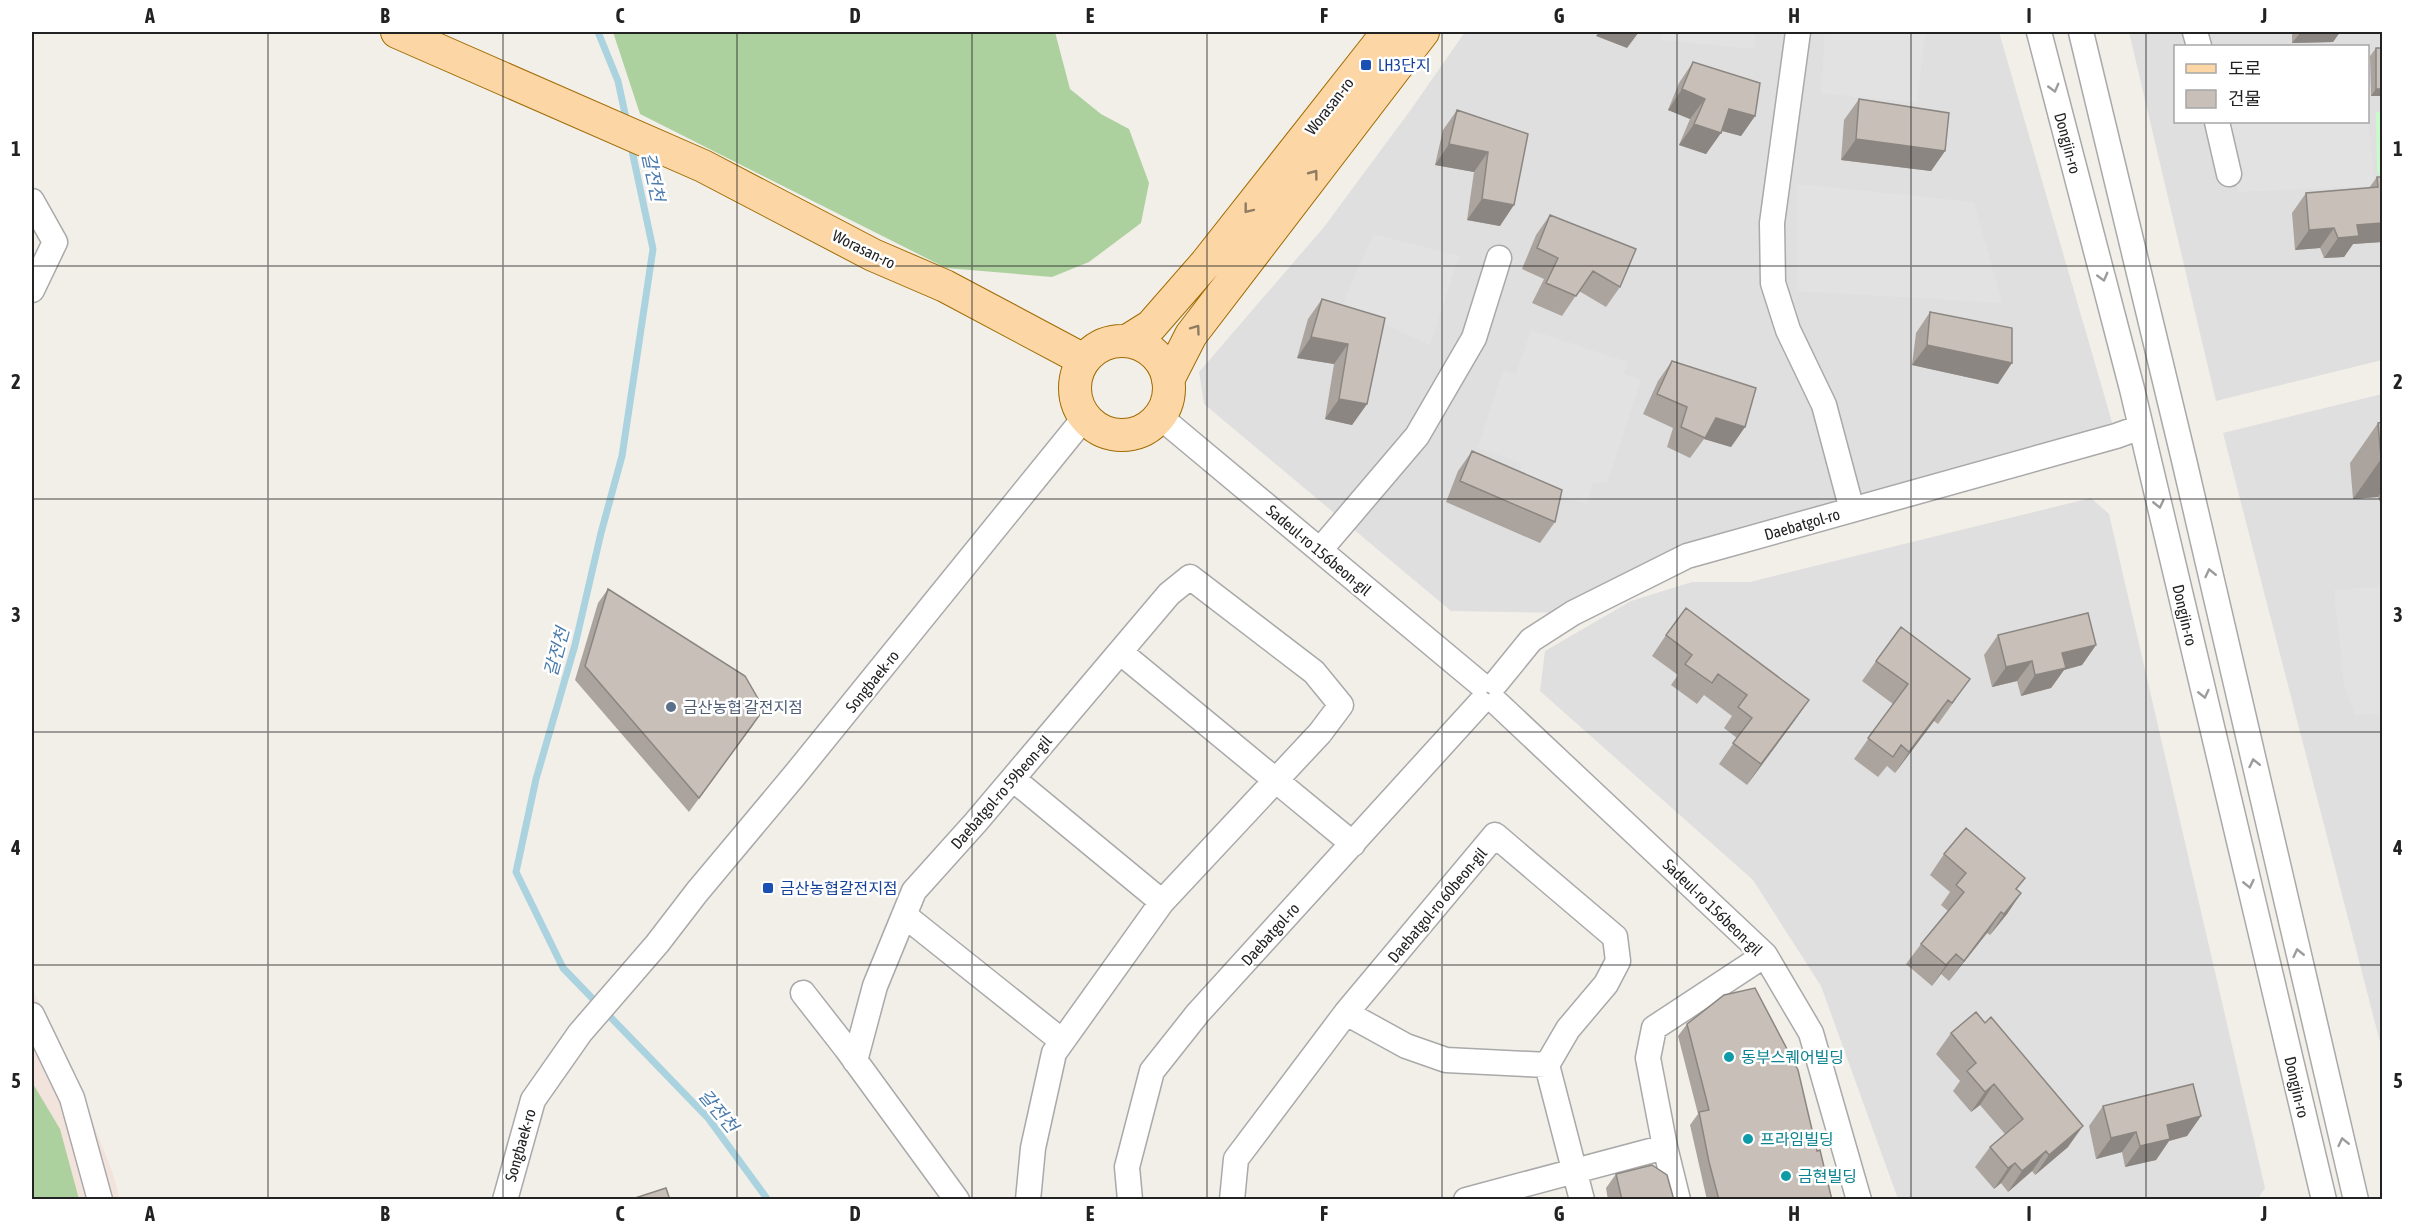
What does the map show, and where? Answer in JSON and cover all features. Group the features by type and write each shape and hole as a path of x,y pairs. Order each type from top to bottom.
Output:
{"main road":[{"name":"Worasan-ro","path":"397,32 703,166 873,255 945,286 1084,360"},
{"name":"Worasan-ro","path":"1127,341 1151,326 1206,263 1388,32"},
{"path":"1168,380 1191,335 1423,32"},
{"path":"1127,341 1139,344 1159,359 1168,380 1168,393 1160,416 1140,431 1117,434 1105,431 1085,417 1079,406 1076,388 1078,370 1084,360 1104,345 1127,341"}],"street":[{"path":"1798,32 1772,223 1773,283 1788,330 1824,405 1852,510"},
{"name":"Dongjin-ro","path":"2039,32 2132,388 2324,1200"},
{"name":"Dongjin-ro","path":"2080,32 2184,460 2356,1199"},
{"path":"2217,123 2229,174"},
{"path":"32,201 55,242 32,290"},
{"path":"1320,550 1418,436 1474,338 1499,258"},
{"path":"2132,388 2116,436 2149,462"},
{"name":"Sadeul-ro 156beon-gil","path":"1160,416 1488,693 1765,955 1811,1033 1859,1200"},
{"name":"Songbaek-ro","path":"505,1200 533,1100 580,1033 657,944 697,891 794,776 1085,417"},
{"name":"Daebatgol-ro","path":"1130,1200 1127,1167 1152,1071 1198,1013 1488,693 1531,640 1573,613 1688,556 2116,436 2141,427"},
{"name":"Daebatgol-ro 59beon-gil","path":"855,1061 874,986 914,891 1013,779 1169,594 1190,577 1314,672 1341,705 1320,733 1276,779"},
{"path":"1120,652 1353,844"},
{"path":"1013,779 1162,902"},
{"path":"1028,1200 1033,1148 1054,1053 1162,902 1276,779"},
{"name":"Daebatgol-ro 60beon-gil","path":"1232,1200 1236,1159 1346,1013 1495,835 1615,937 1618,961 1606,984 1568,1029 1547,1065"},
{"path":"904,915 1062,1041"},
{"path":"1678,1200 1648,1058 1654,1028 1765,955"},
{"path":"803,993 957,1200"},
{"path":"1346,1013 1406,1046 1446,1060 1547,1065 1582,1200"},
{"path":"32,1015 72,1098 100,1200"},
{"path":"1466,1200 1665,1147"}],"shaded area":[{"path":"1465,32 1999,32 2116,436 1688,556 1573,613 1451,611 1204,404 1199,372 1324,227"},
{"path":"1661,32 1756,32 1754,49 1661,40"},
{"path":"1825,32 1926,32 1917,103 1821,93"},
{"path":"2129,32 2382,32 2382,360 2216,401"},
{"path":"2224,123 2368,123 2375,186 2238,192"},
{"path":"1798,184 1974,202 2002,303 1797,291"},
{"path":"1373,234 1459,256 1430,345 1342,305"},
{"path":"1531,330 1628,362 1624,374 1641,380 1607,483 1593,483 1587,504 1516,481 1522,463 1478,448 1503,370 1516,374"},
{"path":"2382,394 2382,1050 2223,433"},
{"path":"2091,498 2109,514 2265,1188 2257,1200 1898,1199 1821,986 1753,880 1540,691 1545,651 1631,601 1692,582 1750,582"},
{"path":"2382,587 2382,713 2355,715 2344,685 2334,590"},
{"path":"32,989 69,1061 113,1174 120,1199 32,1199"}],"green space":[{"path":"613,32 1055,32 1070,89 1101,114 1129,129 1149,183 1141,223 1089,262 1052,277 946,268 640,114"},
{"path":"2376,112 2382,112 2382,181 2377,171"},
{"path":"32,1082 60,1129 79,1199 32,1199"}],"building":[{"path":"2376,48 2382,48 2382,89 2376,89"},
{"path":"1693,62 1760,83 1755,116 1729,109 1721,133 1694,124 1705,99 1682,89"},
{"path":"1859,99 1949,113 1945,151 1856,139"},
{"path":"1457,110 1528,134 1514,205 1482,199 1488,152 1449,144"},
{"path":"2377,177 2382,177 2382,223 2357,225 2359,236 2338,238 2334,228 2309,230 2306,193 2378,187"},
{"path":"1550,215 1636,249 1620,287 1593,271 1576,296 1546,283 1558,258 1537,248"},
{"path":"1322,299 1385,318 1367,404 1339,399 1348,344 1311,337"},
{"path":"1930,312 2012,328 2012,363 1927,345"},
{"path":"1672,361 1756,388 1745,427 1716,418 1705,438 1681,427 1687,407 1657,394"},
{"path":"2382,422 2382,459 2381,459 2378,423"},
{"path":"1472,451 1562,490 1555,522 1460,481"},
{"name":"금산농협 갈전지점","path":"608,589 745,676 764,709 699,798 585,666"},
{"path":"1686,608 1809,700 1761,764 1733,743 1752,718 1738,707 1747,695 1718,674 1712,683 1685,664 1692,655 1666,635"},
{"path":"2088,613 2096,645 2062,653 2066,668 2035,675 2032,661 2006,667 1998,635"},
{"path":"1901,627 1970,679 1952,703 1948,700 1909,752 1901,745 1893,757 1868,738 1908,684 1876,661"},
{"path":"1966,828 2025,878 2016,889 2021,893 2004,914 2001,912 1964,961 1956,954 1946,965 1921,944 1964,892 1956,885 1966,873 1944,854"},
{"path":"1755,988 1798,1070 1817,1151 1820,1150 1832,1200 1719,1200 1699,1112 1709,1110 1687,1024 1724,995"},
{"path":"1976,1012 1985,1023 1991,1017 2083,1126 2049,1155 2046,1151 2022,1171 2015,1163 2008,1168 1990,1147 2023,1119 1994,1084 1985,1092 1967,1071 1976,1063 1951,1033"},
{"path":"2193,1084 2201,1116 2167,1125 2170,1139 2140,1146 2136,1132 2111,1138 2103,1106"},
{"path":"1652,1165 1667,1175 1674,1200 1622,1200 1616,1174"},
{"path":"666,1188 670,1200 629,1200"}],"waterway":[{"name":"갈전천","path":"598,32 618,81 627,123"},
{"name":"갈전천","path":"631,146 653,249 622,456 575,645 536,779 516,872 563,968 708,1118 768,1200"}],"place":[{"name":"LH3단지","path":"1366,65"},
{"name":"금산농협 갈전지점","path":"671,707"},
{"name":"금산농협갈전지점","path":"768,888"},
{"name":"동부스퀘어빌딩","path":"1729,1057"},
{"name":"프라임빌딩","path":"1748,1139"},
{"name":"금현빌딩","path":"1786,1176"}]}
